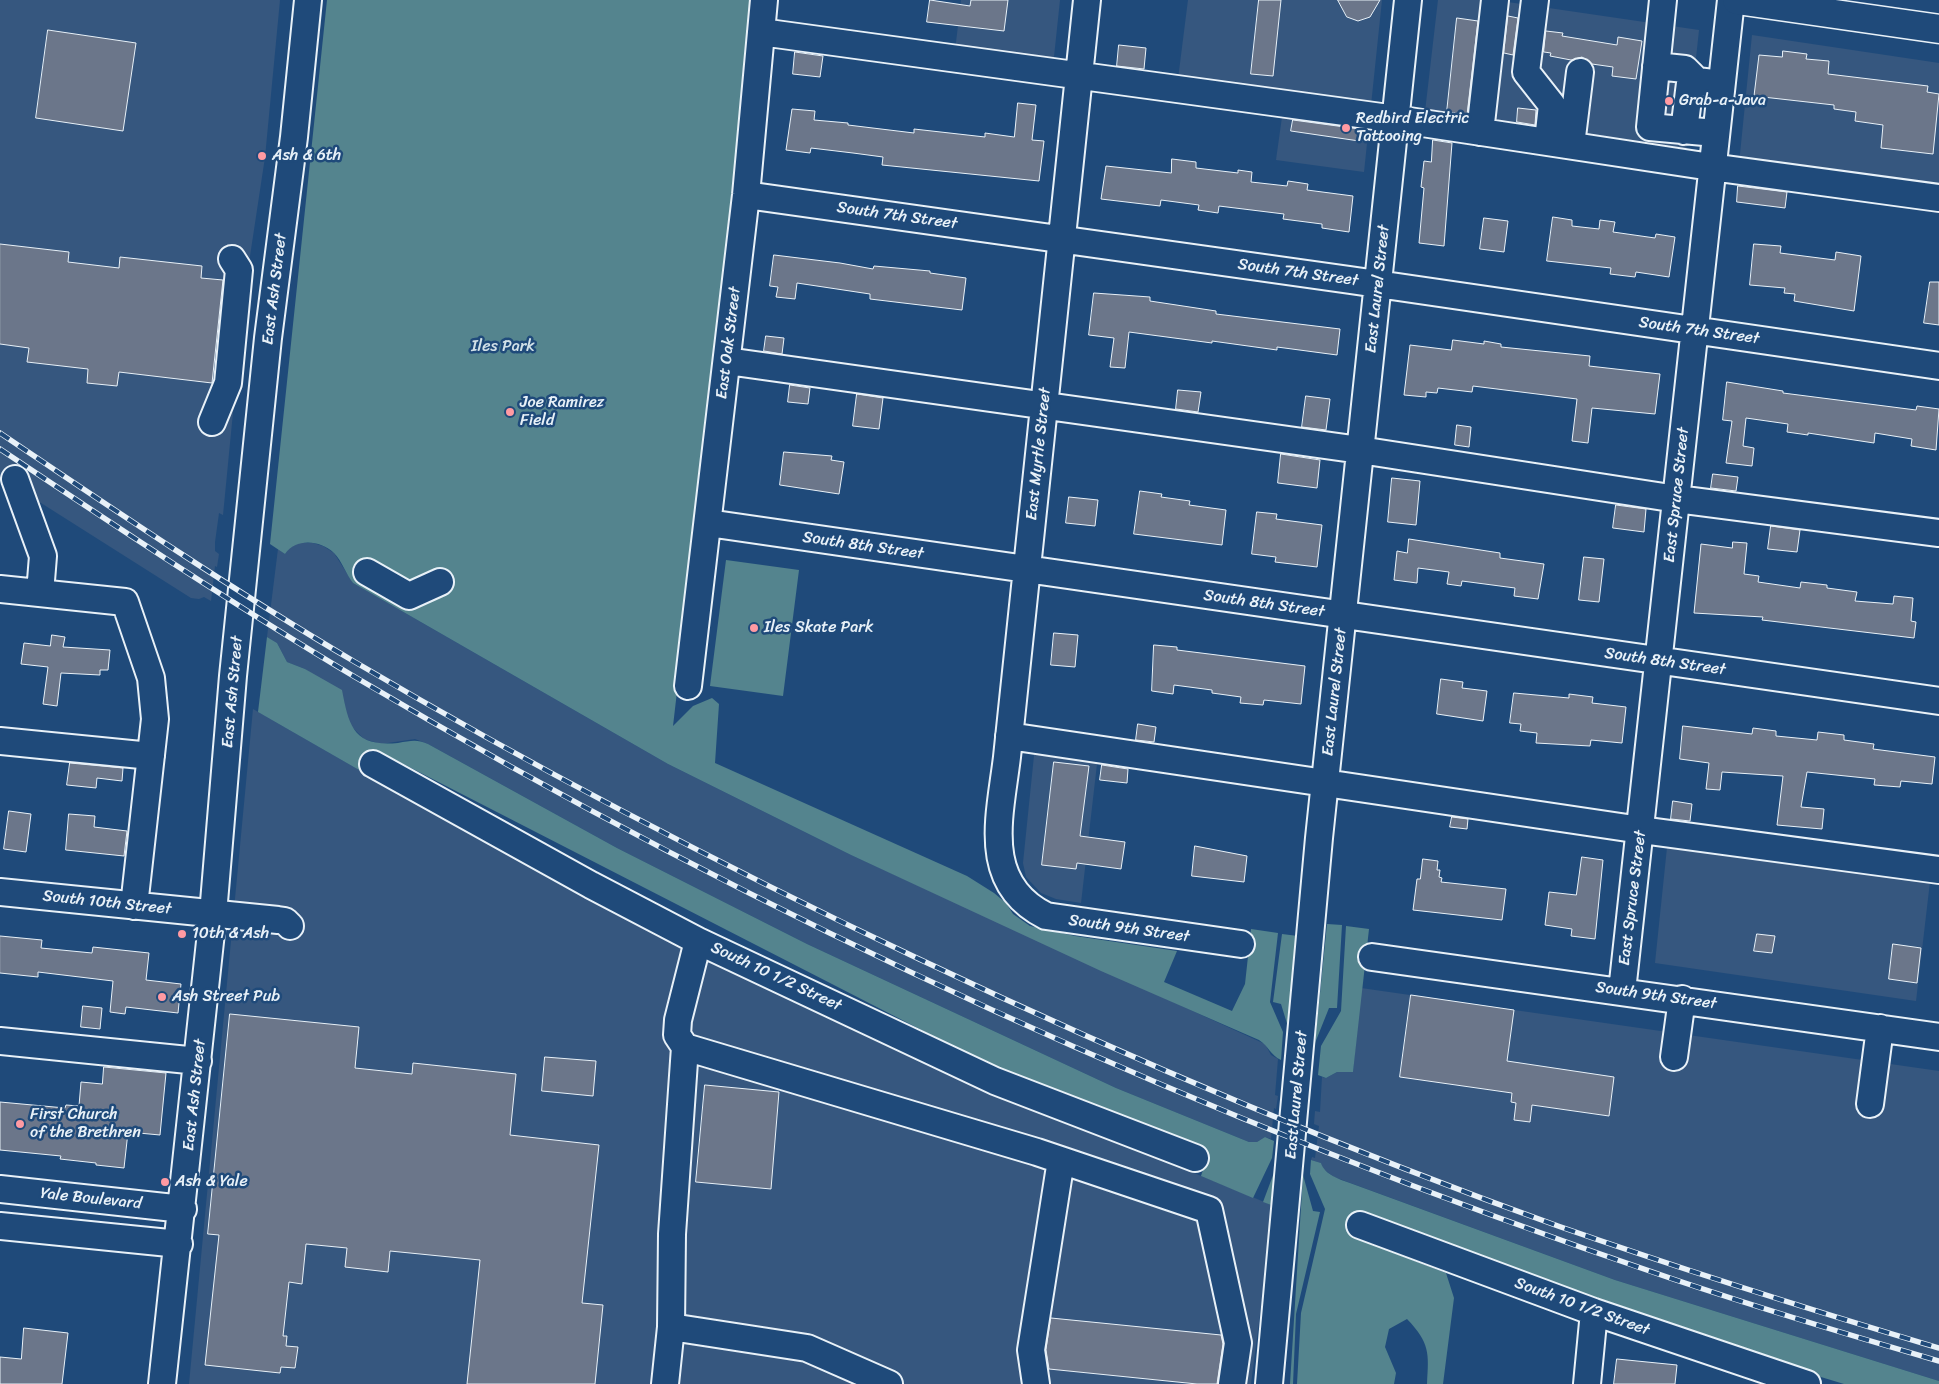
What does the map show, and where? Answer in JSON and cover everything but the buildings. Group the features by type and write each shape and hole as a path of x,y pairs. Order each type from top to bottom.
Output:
{"main road":[{"path":"1737,0 1939,29"}],"street":[{"name":"East Ash Street","path":"162,1384 183,1209 213,914 234,676 267,348 294,137 308,0"},
{"name":"East Oak Street","path":"688,686 746,195 764,0"},
{"name":"East Myrtle Street","path":"1022,902 1009,884 999,855 1009,736 1087,0"},
{"name":"East Laurel Street","path":"1269,1384 1325,783 1408,0"},
{"path":"1480,132 1495,0"},
{"path":"1536,0 1526,72 1552,105 1560,143"},
{"path":"1663,0 1650,127 1715,134"},
{"name":"East Spruce Street","path":"1622,991 1730,0"},
{"path":"761,32 1396,119 1711,167 1939,198"},
{"path":"1656,66 1685,69 1697,81 1721,84"},
{"path":"1560,143 1580,72"},
{"path":"1684,131 1691,75"},
{"name":"South 7th Street","path":"746,195 1379,284 1939,366"},
{"path":"212,422 228,383 239,270 232,260"},
{"path":"727,361 1360,450 1676,499 1939,533"},
{"path":"15,479 43,556 40,592"},
{"name":"South 8th Street","path":"708,523 1939,701"},
{"path":"367,572 409,596 440,582"},
{"path":"0,588 125,602 151,678 155,719 134,906"},
{"path":"1009,736 1641,830 1939,870"},
{"path":"0,742 151,756"},
{"name":"South 10 1/2 Street","path":"373,764 591,885 698,941 995,1081 1195,1158"},
{"name":"South 10th Street","path":"0,892 278,920 285,921 290,926"},
{"name":"South 9th Street","path":"1022,902 1046,916 1064,920 1240,944"},
{"path":"698,941 678,1020 678,1036 686,1047 1061,1160 1209,1210 1238,1342 1232,1384"},
{"name":"South 9th Street","path":"1372,957 1939,1036"},
{"path":"1674,1057 1682,1000"},
{"path":"1870,1104 1880,1028"},
{"path":"0,1041 198,1061"},
{"path":"665,1384 671,1327 672,1234 686,1047"},
{"path":"1036,1384 1031,1350 1061,1160"},
{"name":"Yale Boulevard","path":"0,1189 183,1209"},
{"name":"South 10 1/2 Street","path":"1360,1225 1594,1312 1807,1384"},
{"path":"0,1226 179,1244"},
{"path":"1587,1384 1594,1312"},
{"path":"671,1327 807,1348 889,1384"}],"shaded area":[{"path":"0,0 280,0 265,157 245,289 223,515 219,513 215,542 215,551 219,554 217,567 215,566 211,601 204,597 199,599 191,598 0,477"},
{"path":"961,0 1060,0 1053,66 955,51"},
{"path":"1188,0 1382,0 1364,172 1276,160 1283,110 1176,95"},
{"path":"1438,0 1494,0 1699,30 1684,170 1423,129"},
{"path":"1752,35 1939,63 1939,204 1738,174"},
{"path":"299,543 313,543 323,546 334,553 353,583 668,764 851,855 1265,1044 1271,1055 1278,1059 1275,1095 1278,1096 1276,1109 1274,1108 1271,1139 1265,1137 1257,1142 1249,1142 1116,1088 807,944 617,848 428,744 415,739 381,744 364,739 351,726 346,715 344,701 305,669 287,662 277,643 267,637 278,549 285,554 290,547"},
{"path":"253,709 394,790 1051,1114 1274,1206 1251,1384 189,1384"},
{"path":"1035,746 1098,755 1081,903 1056,899 1041,893 1026,877 1023,863"},
{"path":"1668,838 1931,873 1916,1001 1655,963"},
{"path":"1361,988 1939,1071 1939,1381 1615,1280 1334,1177 1323,1169 1321,1163 1311,1160 1312,1157 1315,1158 1319,1126 1314,1124 1315,1111 1320,1112 1322,1077 1326,1078 1337,1072 1353,1072"}],"green space":[{"name":"Iles Park","path":"327,0 750,0 723,294 673,726 693,706 712,698 719,704 715,763 967,876 994,893 1006,903 1013,914 1030,926 1075,936 1177,951 1164,982 1232,1011 1245,984 1251,929 1278,933 1270,1002 1283,1032 1281,1060 1274,1056 1259,1040 1101,971 851,855 668,764 353,583 337,556 322,545 302,543 295,545 285,554 270,544"},
{"name":"Iles Skate Park","path":"726,560 799,570 783,696 710,686"},
{"path":"267,637 277,643 287,662 305,669 342,690 351,724 363,738 372,742 398,743 420,741 428,744 617,848 807,944 1116,1088 1249,1142 1257,1142 1265,1137 1274,1141 1272,1158 1253,1198 1201,1176 1208,1155 1019,1080 378,751 366,774 258,712"},
{"path":"1327,924 1342,925 1337,1008 1329,1008 1315,1043"},
{"path":"1346,926 1369,929 1353,1072 1337,1072 1326,1078 1318,1075 1321,1046 1341,1011"},
{"path":"1282,934 1298,936 1289,1030 1281,1004 1273,1002"},
{"path":"1311,1160 1321,1163 1329,1174 1341,1180 1615,1280 1939,1381 1939,1384 1844,1384 1752,1356 1496,1267 1362,1212 1353,1237 1446,1273 1454,1298 1443,1384 1427,1384 1428,1356 1424,1342 1415,1327 1407,1319 1389,1329 1385,1347 1396,1373 1394,1384 1297,1384 1301,1313 1325,1209 1310,1174"},
{"path":"1278,1162 1274,1206 1263,1202"},
{"path":"1303,1175 1313,1211 1320,1212 1296,1314 1293,1384 1290,1384"}],"railway":[{"path":"0,433 220,579 424,702 704,854 919,959 1076,1032 1235,1100 1477,1196 1558,1226 1700,1274 1939,1348"},
{"path":"0,449 220,594 355,677 512,767 671,853 833,935 997,1012 1163,1085 1331,1154 1500,1218 1670,1278 1804,1321 1939,1361"}],"place":[{"name":"Grab-a-Java","path":"1669,101"},
{"name":"Redbird Electric Tattooing","path":"1346,128"},
{"name":"Ash & 6th","path":"262,156"},
{"name":"Joe Ramirez Field","path":"510,412"},
{"name":"Iles Skate Park","path":"754,628"},
{"name":"10th & Ash","path":"182,934"},
{"name":"Ash Street Pub","path":"162,997"},
{"name":"First Church of the Brethren","path":"20,1124"},
{"name":"Ash & Yale","path":"165,1182"}]}
